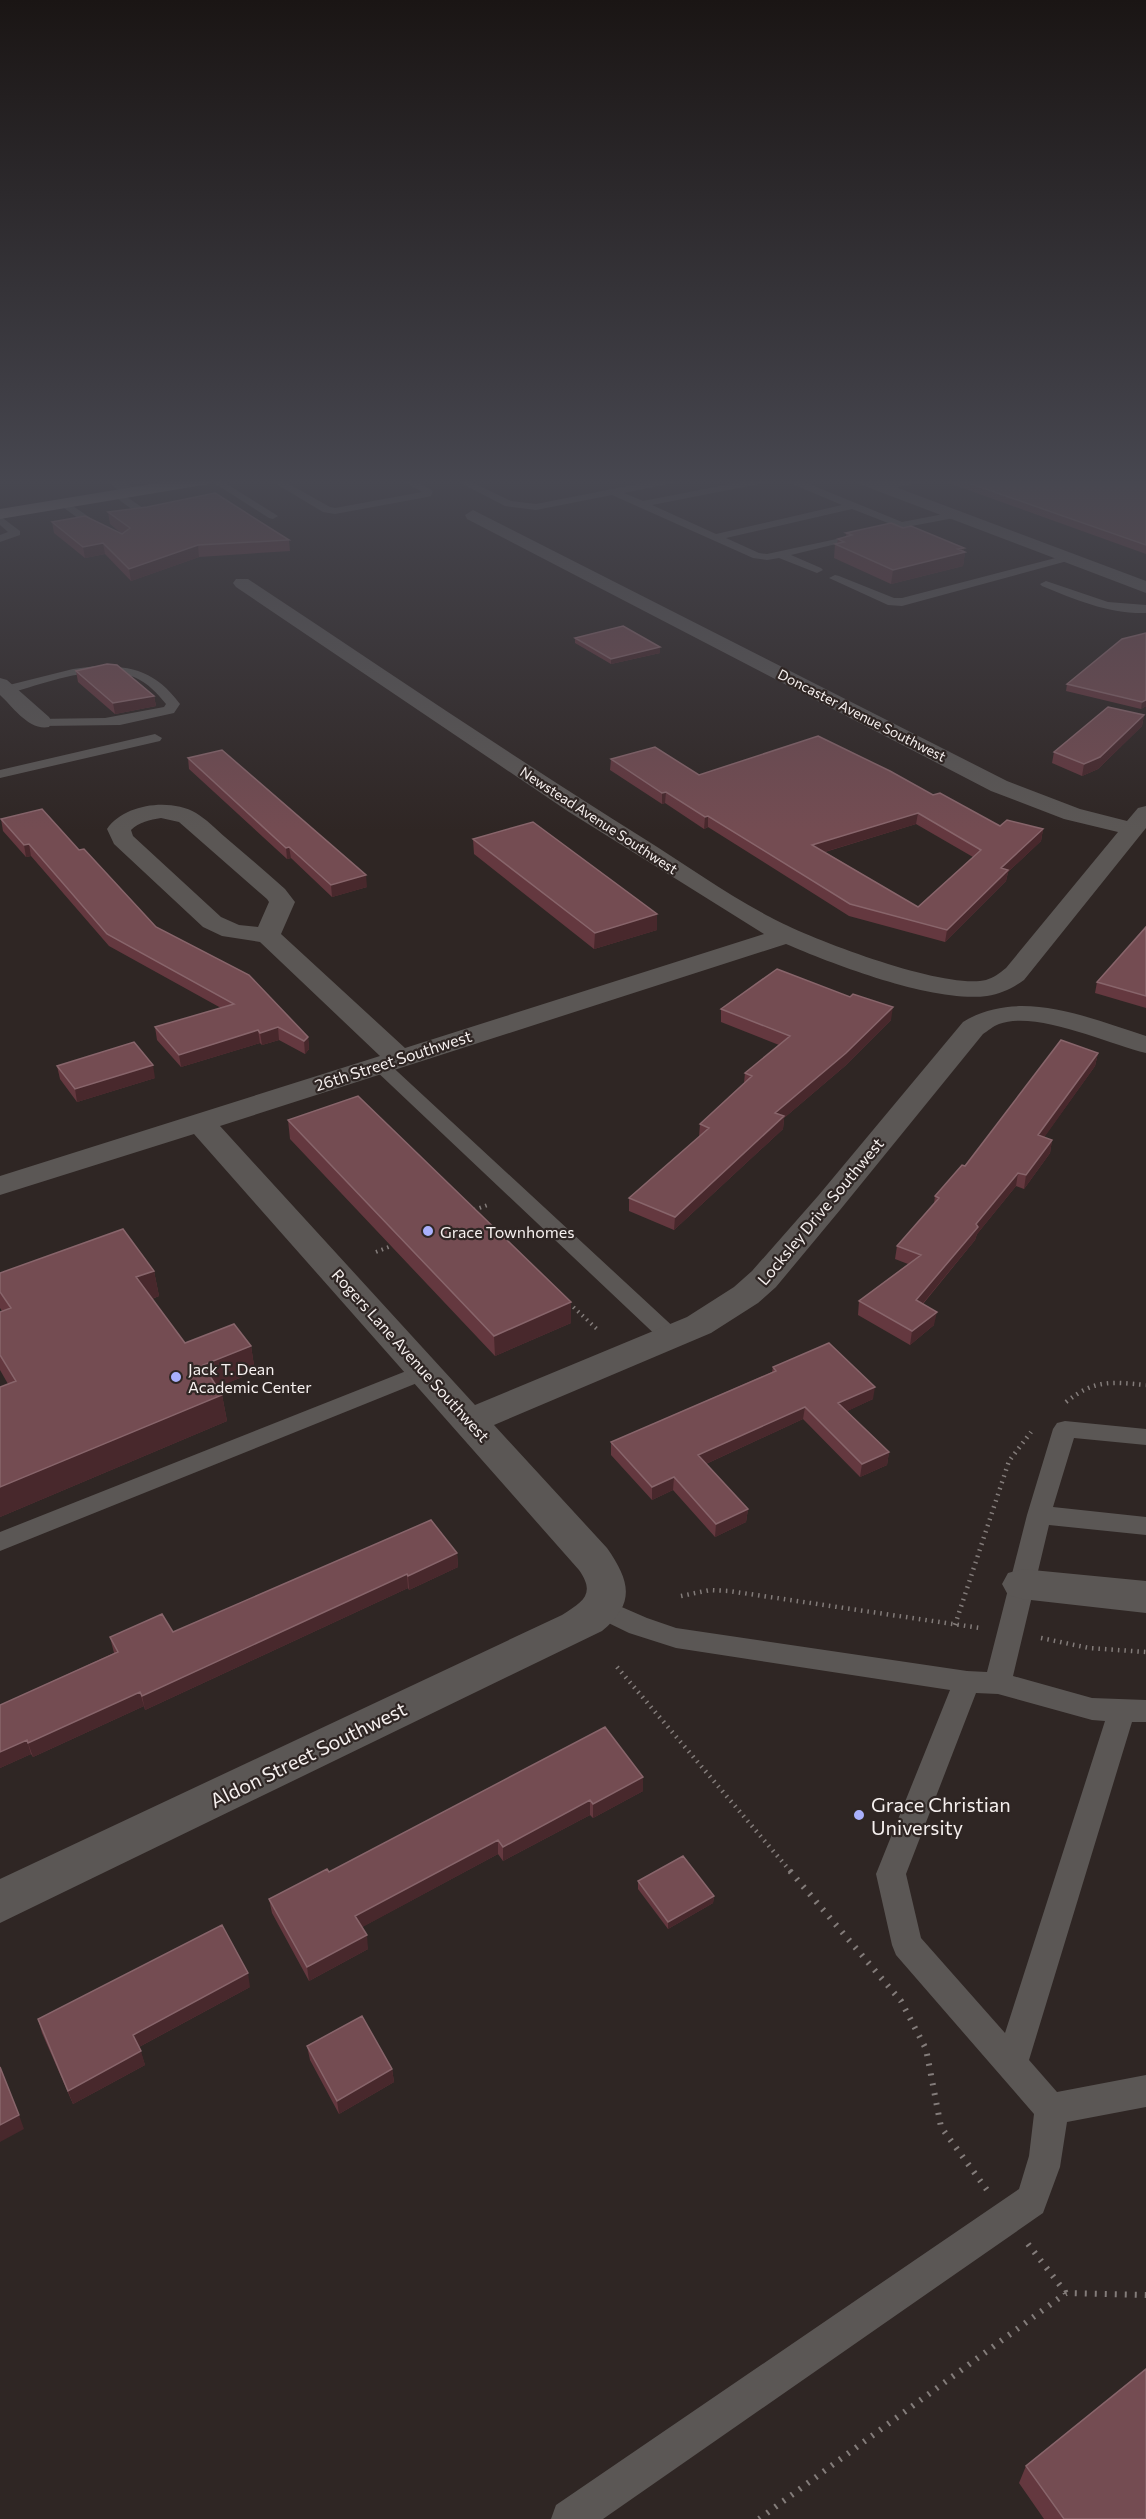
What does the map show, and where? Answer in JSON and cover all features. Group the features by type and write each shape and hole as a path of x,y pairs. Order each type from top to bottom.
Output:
{"street":[{"name":"Newstead Avenue Southwest","path":"262,597 577,807 728,903 787,935 932,984 962,989 1037,1014 1146,1045"},
{"name":"Doncaster Avenue Southwest","path":"631,597 999,786 1072,814 1139,821"},
{"path":"3,687 41,722"},
{"path":"267,935 282,902 276,894 187,817 161,812 142,814 127,821 119,829 122,839 212,922 238,933 267,935 389,1061"},
{"name":"Locksley Drive Southwest","path":"470,1421 670,1337 724,1310 764,1279 973,1028 984,1018 1001,983 1015,974 1139,821"},
{"name":"26th Street Southwest","path":"0,1186 787,935"},
{"name":"Rogers Lane Avenue Southwest","path":"200,1122 593,1559 605,1575 608,1586 604,1602"},
{"path":"1022,1584 1146,1597"},
{"name":"Aldon Street Southwest","path":"0,1902 576,1626 604,1602"}],"lane":[{"path":"879,597 892,602 922,597"},
{"path":"1078,597 1102,606 1146,609"},
{"path":"3,687 86,670 118,668 148,677 165,692 173,704 169,710 134,720 88,724 41,722"},
{"path":"0,774 155,738"},
{"path":"389,1061 670,1337"},
{"path":"0,1542 424,1372"},
{"path":"998,1683 1039,1515 1065,1429 1146,1437"},
{"path":"1039,1515 1146,1526"},
{"path":"604,1602 638,1626 676,1638 967,1682 998,1683 1092,1709 1134,1711 1011,2065"},
{"path":"570,2519 1009,2218 1031,2200 1038,2186 1047,2154 1051,2109 907,1945 891,1874 967,1682"},
{"path":"1051,2109 1146,2091"}],"path":[{"path":"466,1202 476,1212 470,1215"},
{"path":"376,1252 391,1246"},
{"path":"566,1300 599,1331"},
{"path":"681,1596 710,1590 729,1591 1010,1633 1089,1648 1146,1652"},
{"path":"617,1667 901,2001 926,2049 941,2127 949,2141 1066,2293"},
{"path":"759,2519 1066,2293 1146,2295"}],"building":[{"path":"623,626 660,647 611,659 575,638"},
{"path":"1146,633 1146,700 1142,702 1067,684 1122,639"},
{"path":"107,664 117,665 154,696 113,703 76,671"},
{"path":"1108,707 1144,715 1100,757 1084,764 1054,752"},
{"path":"818,736 933,795 940,793 1000,826 1007,820 1043,829 1001,868 1008,870 947,930 850,904 708,816 705,817 666,792 662,793 611,759 655,747 699,775","holes":["918,813 981,850 918,907 812,845"]},
{"path":"222,750 366,875 331,885 289,847 286,848 188,758"},
{"path":"42,809 79,850 84,849 156,927 249,975 308,1037 304,1041 278,1027 260,1033 258,1030 179,1055 155,1027 234,1004 107,934 29,844 24,845 1,819"},
{"path":"533,822 657,914 595,933 473,839"},
{"path":"1146,927 1146,996 1097,982"},
{"path":"777,969 850,997 853,994 893,1007 846,1053 775,1113 784,1116 675,1217 629,1198 709,1128 700,1124 752,1076 745,1073 790,1036 721,1009"},
{"path":"1061,1040 1098,1053 1038,1135 1052,1140 1026,1175 1018,1173 976,1224 978,1227 916,1300 937,1312 912,1331 859,1301 921,1255 897,1246 939,1198 935,1196 962,1165 965,1166"},
{"path":"134,1042 153,1065 75,1089 57,1066"},
{"name":"Grace Townhomes","path":"358,1096 571,1302 494,1336 288,1120"},
{"path":"123,1229 154,1271 136,1277 185,1343 234,1324 251,1346 203,1365 222,1395 0,1487 0,1387 16,1381 0,1355 0,1312 11,1308 0,1292 0,1273"},
{"path":"829,1343 875,1387 838,1403 889,1452 862,1464 805,1407 698,1455 748,1509 716,1524 674,1477 652,1487 611,1442 776,1371 773,1367"},
{"path":"431,1520 457,1553 142,1696 140,1692 28,1743 27,1740 0,1752 0,1705 118,1652 110,1637 162,1614 173,1632"},
{"path":"605,1727 643,1777 593,1804 590,1800 503,1847 498,1840 355,1916 367,1935 307,1967 269,1899 327,1869 329,1872"},
{"path":"683,1856 714,1896 668,1922 638,1881"},
{"path":"222,1925 248,1973 133,2035 141,2051 68,2091 38,2019"},
{"path":"362,2016 392,2069 337,2101 307,2046"},
{"path":"0,2067 19,2115 0,2125"},
{"path":"1146,2369 1146,2519 1064,2519 1026,2466"}],"place":[{"name":"Grace Townhomes","path":"428,1231"},
{"name":"Jack T. Dean Academic Center","path":"176,1377"},
{"name":"Grace Christian University","path":"859,1815"}]}
